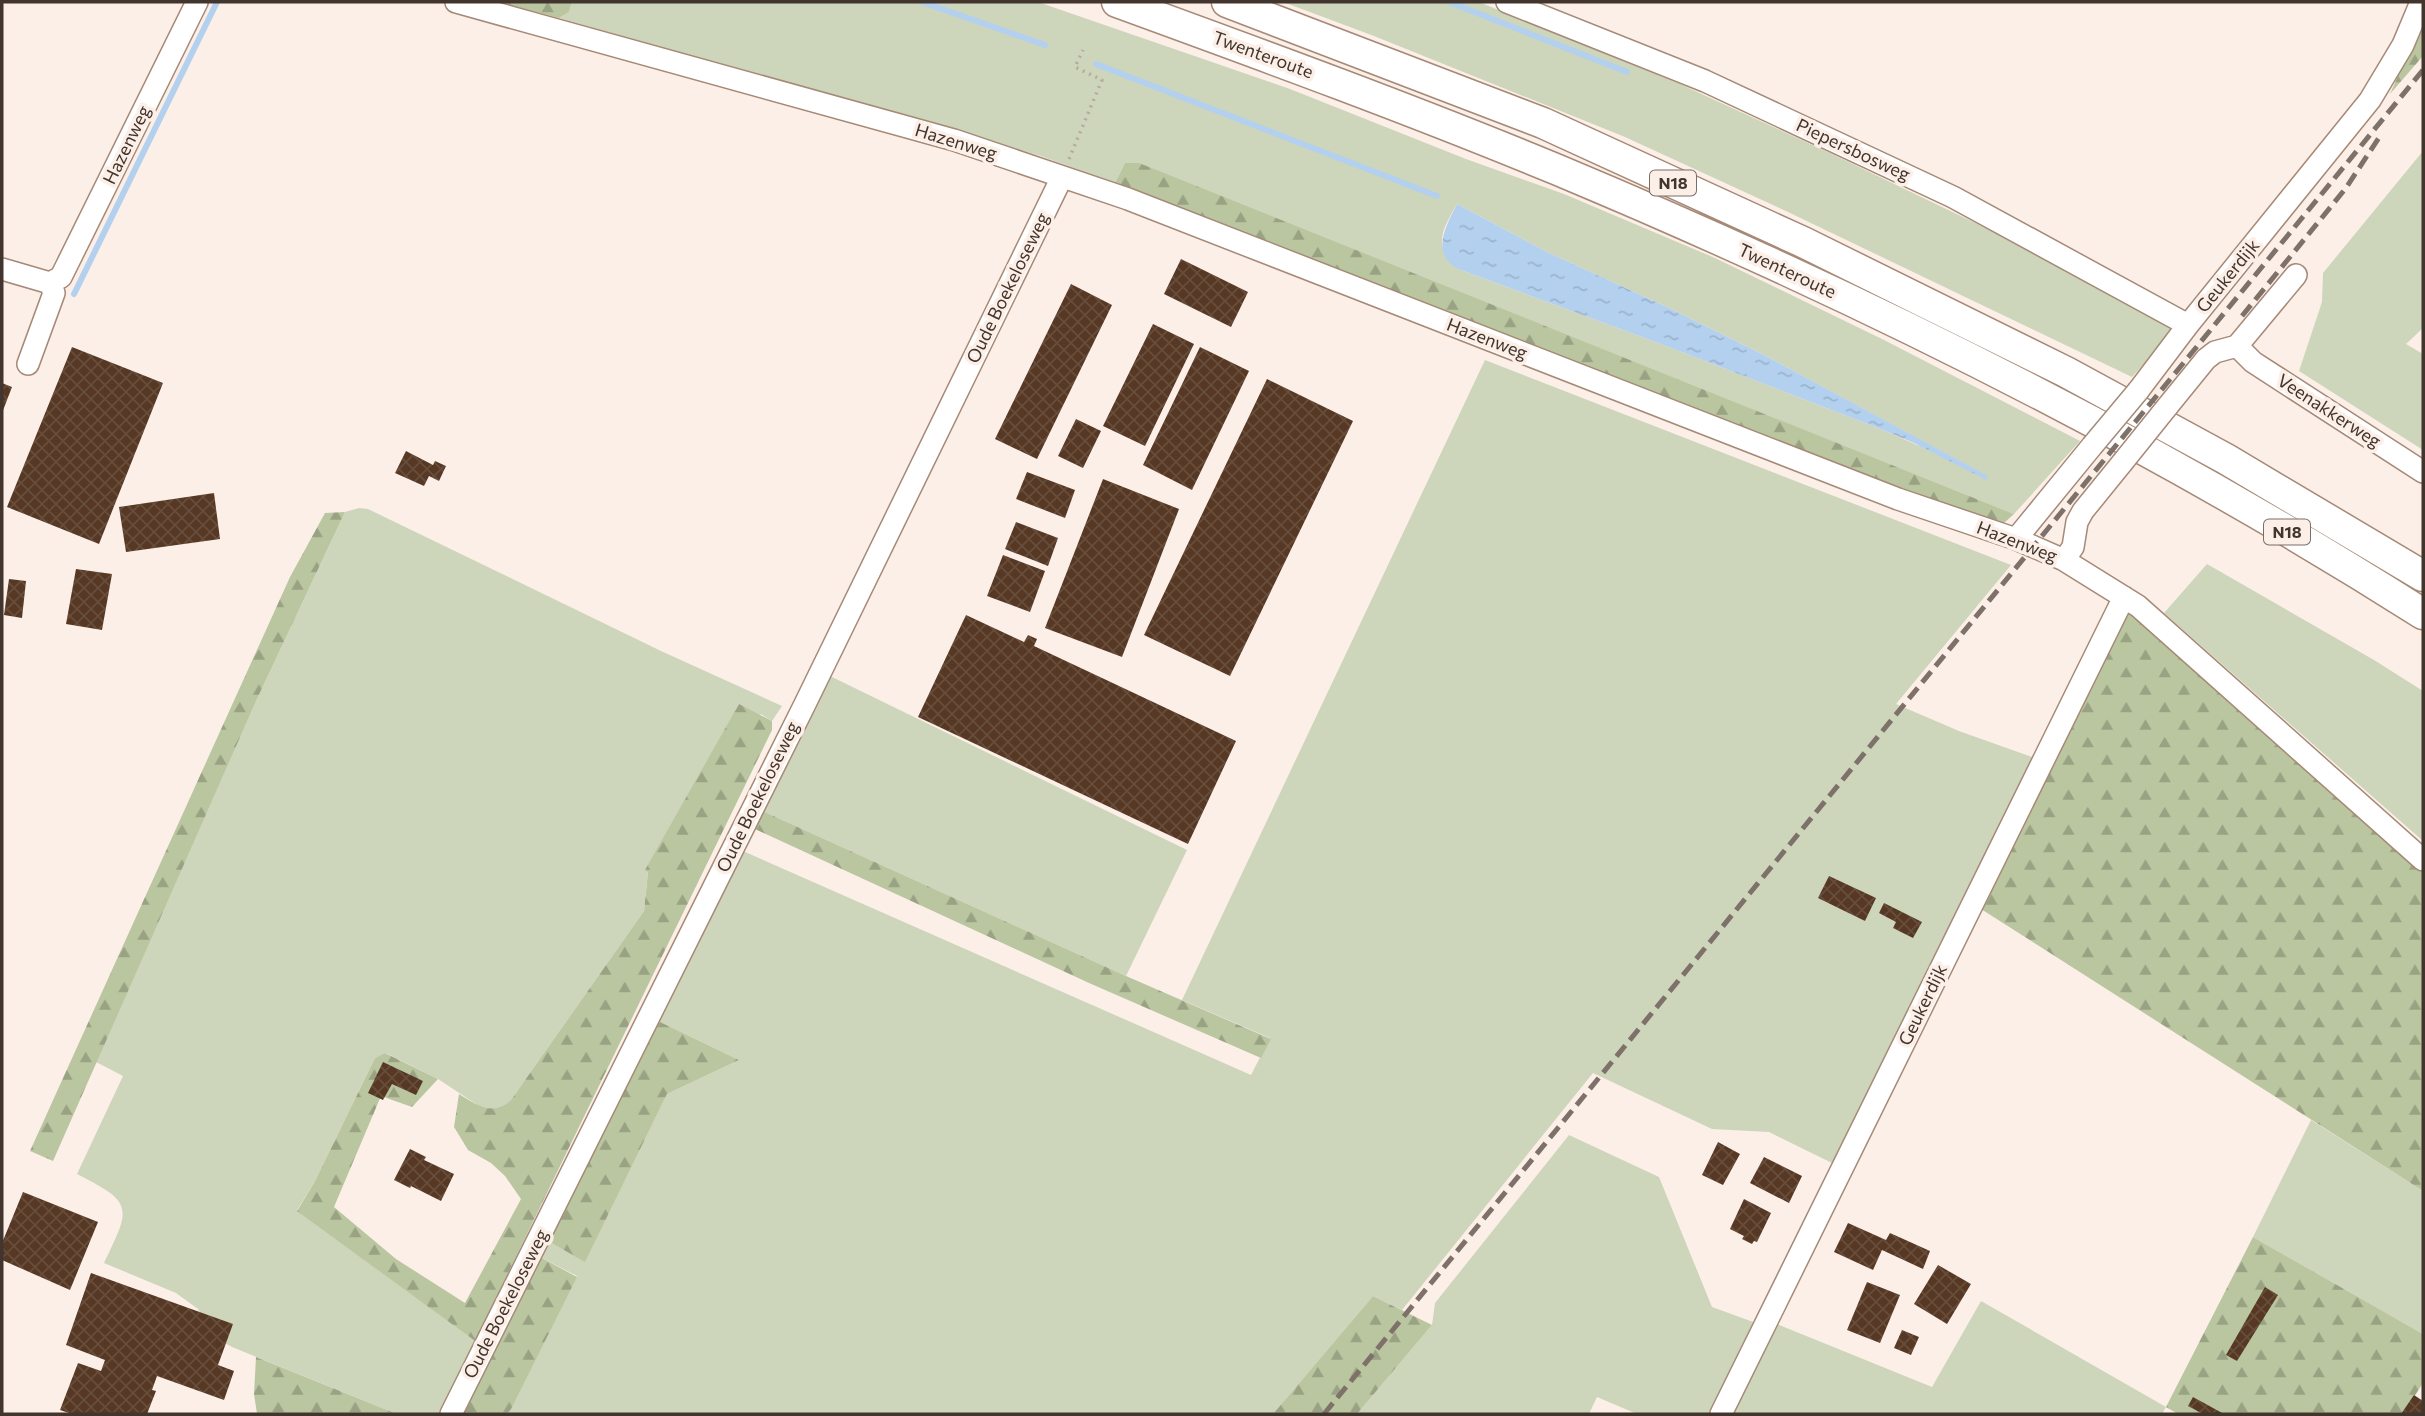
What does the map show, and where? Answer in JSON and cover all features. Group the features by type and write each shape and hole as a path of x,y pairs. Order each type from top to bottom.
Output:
{"highway":[{"name":"Twenteroute","path":"1117,2 1457,129 1558,170 1793,273 1983,366 2199,480 2423,614"},
{"name":"Twenteroute","path":"1227,2 1542,123 1805,243 2066,372 2226,459 2423,576"}],"street":[{"name":"Hazenweg","path":"50,283 61,277 74,253 197,2"},
{"name":"Hazenweg","path":"456,2 954,140 1062,177 1140,204 1898,499 2016,539 2064,560 2138,606 2423,860"},
{"name":"Piepersbosweg","path":"1507,2 1704,81 1953,197 2188,325"},
{"name":"Geukerdijk","path":"2016,539 2370,100 2403,45 2421,2"},
{"name":"Oude Boekeloseweg","path":"451,1414 799,716 1062,177"},
{"path":"2,269 50,283 54,293 28,364"},
{"path":"2064,560 2073,547 2077,522 2083,510 2166,407 2206,359 2215,352 2237,346 2296,275"},
{"name":"Veenakkerweg","path":"2237,346 2253,362 2423,471"},
{"name":"Geukerdijk","path":"1721,1414 2124,597"}],"path":[{"path":"1062,177 1102,80 1075,67 1083,50"}],"green space":[{"path":"497,2 572,2 569,12 559,18"},
{"path":"572,2 1038,2 1290,89 1466,159 1564,194 1715,258 1884,340 2080,441 2014,514 1368,256 1125,163 1115,183 1041,156 559,18 569,12","holes":["1457,204 1547,252 1766,356 1987,476 1883,430 1458,269 1445,253 1442,238"]},
{"path":"1283,2 1479,2 1682,85 2104,285 2171,327 2167,338 2132,377 1625,137"},
{"path":"2423,20 2423,56 2390,94"},
{"path":"2423,151 2423,328 2406,344 2423,354 2423,450 2299,371 2322,302 2323,273"},
{"path":"1125,163 1139,163 2014,514 2004,523 1772,444 1115,183"},
{"path":"1485,360 2011,565 1896,704 1959,731 2035,758 1834,1164 1769,1132 1712,1129 1593,1073 1402,1310 1373,1296 1273,1414 507,1414 577,1276 540,1257 548,1241 585,1261 667,1094 739,1060 656,1020 743,851 1251,1075 1270,1038 1182,1000"},
{"path":"359,508 368,509 661,651 782,706 772,721 761,714 648,871 644,911 511,1100 504,1107 493,1110 479,1106 438,1079 386,1053 375,1058 314,1183 297,1210 475,1341 438,1414 397,1414 232,1347 212,1336 198,1309 176,1293 104,1263 119,1230 122,1208 109,1192 77,1174 123,1076 96,1062 257,699 345,512"},
{"path":"345,512 257,699 53,1161 30,1151 290,577 325,513"},
{"path":"2207,564 2423,691 2423,841 2164,613"},
{"path":"2133,611 2423,867 2423,1191 1981,909 2128,613"},
{"path":"830,676 1187,850 1126,976 758,809"},
{"path":"739,704 772,721 772,730 475,1341 297,1211 314,1183 375,1058 385,1053 438,1079 412,1107 381,1096 334,1207 396,1259 465,1303 521,1199 505,1176 491,1163 468,1150 454,1127 459,1094 485,1108 498,1108 511,1100 644,911 648,872 645,870"},
{"path":"758,809 1271,1039 1261,1058 1089,983 755,829 751,823"},
{"path":"656,1020 739,1060 667,1094 585,1262 548,1241"},
{"path":"2311,1120 2423,1191 2423,1334 2253,1237"},
{"path":"1569,1135 1659,1177 1712,1307 1756,1323 1711,1414 1637,1414 1597,1397 1589,1414 1357,1414 1432,1325 1435,1303"},
{"path":"2253,1237 2423,1334 2423,1383 2403,1414 2178,1414 2166,1407"},
{"path":"540,1257 577,1277 507,1414 463,1414"},
{"path":"1373,1296 1432,1325 1357,1414 1273,1414"},
{"path":"1981,1301 2166,1407 2162,1414 1732,1414 1777,1324 1932,1387"},
{"path":"256,1357 397,1414 257,1414 254,1394"}],"water":[{"path":"1457,204 1547,252 1766,356 1988,476 1986,480 1883,430 1458,269 1449,263 1442,247 1445,230"}],"building":[{"path":"1181,259 1248,292 1231,327 1164,294"},
{"path":"1071,284 1112,305 1037,459 995,439"},
{"path":"1153,324 1194,344 1145,446 1103,426"},
{"path":"72,347 163,383 99,544 7,507"},
{"path":"1200,347 1249,371 1192,490 1143,465"},
{"path":"1267,379 1353,421 1230,676 1144,635"},
{"path":"2,383 12,387 2,413"},
{"path":"1076,419 1101,431 1083,468 1058,456"},
{"path":"406,451 433,465 435,461 446,466 439,481 429,476 424,486 395,473"},
{"path":"1027,472 1075,490 1065,518 1016,499"},
{"path":"1103,479 1179,509 1122,657 1045,628"},
{"path":"214,493 220,539 126,552 119,507"},
{"path":"1016,522 1058,538 1048,566 1005,549"},
{"path":"1003,555 1045,571 1030,612 987,596"},
{"path":"76,569 112,574 102,630 66,624"},
{"path":"9,579 26,581 22,618 4,615"},
{"path":"966,615 1024,642 1028,635 1037,639 1034,646 1236,741 1188,844 918,717"},
{"path":"1829,876 1876,898 1865,921 1818,898"},
{"path":"1884,903 1922,922 1913,938 1893,928 1896,922 1879,913"},
{"path":"383,1062 423,1081 416,1095 392,1084 383,1100 368,1093"},
{"path":"1718,1142 1740,1154 1723,1185 1702,1175"},
{"path":"410,1149 426,1157 424,1160 454,1174 441,1201 394,1180"},
{"path":"1764,1157 1802,1176 1789,1203 1750,1183"},
{"path":"23,1192 98,1222 70,1290 2,1260 2,1243"},
{"path":"1744,1199 1771,1213 1757,1242 1752,1244 1742,1239 1744,1236 1730,1229"},
{"path":"1848,1223 1886,1240 1890,1233 1930,1251 1923,1269 1882,1250 1873,1270 1834,1252"},
{"path":"1938,1265 1971,1284 1947,1324 1914,1304"},
{"path":"91,1273 233,1324 218,1365 234,1371 224,1400 157,1376 152,1390 156,1391 147,1414 72,1414 60,1410 78,1363 101,1371 105,1360 66,1345"},
{"path":"1867,1282 1900,1295 1880,1343 1847,1330"},
{"path":"2265,1287 2278,1295 2237,1361 2226,1355"},
{"path":"1902,1330 1919,1337 1911,1355 1894,1348"},
{"path":"2414,1395 2423,1401 2423,1414 2401,1414"},
{"path":"2193,1397 2224,1414 2203,1414 2188,1406"}],"waterway":[{"path":"74,294 217,2"},
{"path":"922,2 1045,45"},
{"path":"1449,2 1627,72"},
{"path":"1096,64 1437,196"}],"railway":[{"path":"1324,1414 2423,70"},
{"path":"2242,316 2346,188 2380,136"}]}
